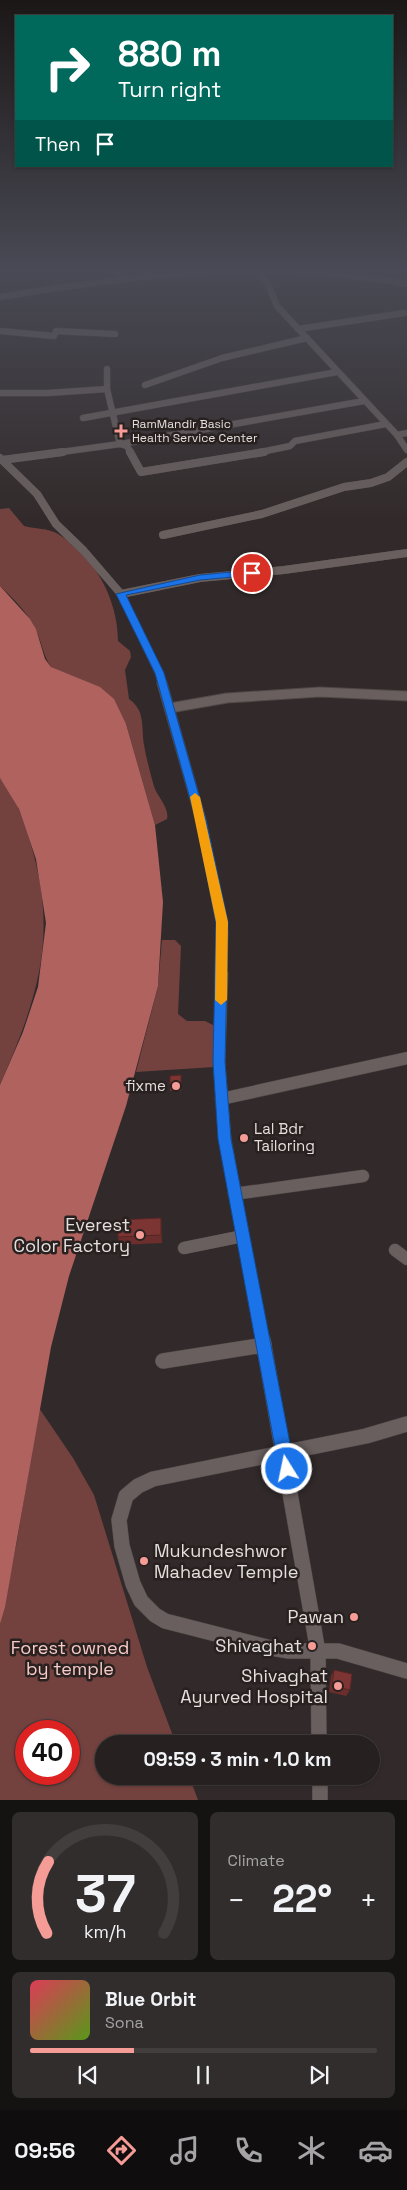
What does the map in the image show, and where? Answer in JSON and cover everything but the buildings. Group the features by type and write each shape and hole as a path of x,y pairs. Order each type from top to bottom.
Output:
{"street":[{"path":"145,385 171,378 216,360 249,352"},
{"path":"319,352 397,435 407,450"},
{"path":"107,369 107,389 120,444"},
{"path":"83,418 337,372"},
{"path":"0,393 48,394 107,389"},
{"path":"1,459 120,444 364,401"},
{"path":"120,444 127,446 141,472 274,450 290,446 296,441 386,424"},
{"path":"397,435 407,432"},
{"path":"1,459 37,494 56,524 84,551 121,594 160,673 201,820 222,922 219,1062 221,1099 234,1194 284,1451 318,1652 319,1735"},
{"path":"163,535 262,514 344,487 370,483 388,477 407,462"},
{"path":"121,594 200,578 284,570 407,553"},
{"path":"170,708 227,698 320,692 407,696"},
{"path":"221,1099 407,1058"},
{"path":"234,1194 364,1176"},
{"path":"184,1248 215,1240 243,1236"},
{"path":"395,1250 407,1259"},
{"path":"163,1361 264,1345"},
{"path":"407,1424 348,1440 284,1451 157,1479 131,1490 122,1500 120,1512 122,1548 134,1590 142,1606 151,1615 165,1621 271,1648 318,1652 338,1651 407,1671"},
{"path":"320,1785 320,1800"}],"green space":[{"path":"9,508 24,526 54,532 71,543 93,567 109,595 114,610 118,641 130,651 131,657 125,670 129,699 138,709 142,720 145,750 154,787 167,814 167,819 155,825 126,724 51,667 29,618 0,586 0,509"},
{"path":"0,778 13,796 27,832 37,868 44,931 41,961 35,990 26,1020 0,1085"},
{"path":"162,940 175,940 181,946 178,1014 187,1021 205,1021 215,1026 214,1067 136,1072 158,986"},
{"name":"Forest owned by temple","path":"39,1408 73,1458 94,1495 147,1667 173,1735 95,1735 95,1785 192,1785 198,1800 0,1800 0,1624 17,1541"}],"shaded area":[{"path":"0,586 30,619 36,629 45,659 51,667 100,687 114,699 126,724 155,825 163,902 158,986 126,1106 69,1276 51,1347 5,1607 0,1624 0,1085 23,1032 38,987 46,923 36,859 19,809 0,778"}],"slow traffic":[{"path":"195,797 222,922 221,1000"}],"place":[{"name":"RamMandir Basic Health Service Center","path":"121,431"},
{"name":"fixme","path":"176,1086"},
{"name":"Lal Bdr Tailoring","path":"244,1138"},
{"name":"Everest Color Factory","path":"140,1235"},
{"name":"Mukundeshwor Mahadev Temple","path":"144,1561"},
{"name":"Pawan","path":"354,1617"},
{"name":"Shivaghat","path":"312,1646"},
{"name":"Shivaghat Ayurved Hospital","path":"338,1686"}],"route":[{"path":"252,573 200,578 121,594 160,673 201,820 222,922 219,1075 225,1139 287,1469"}]}
